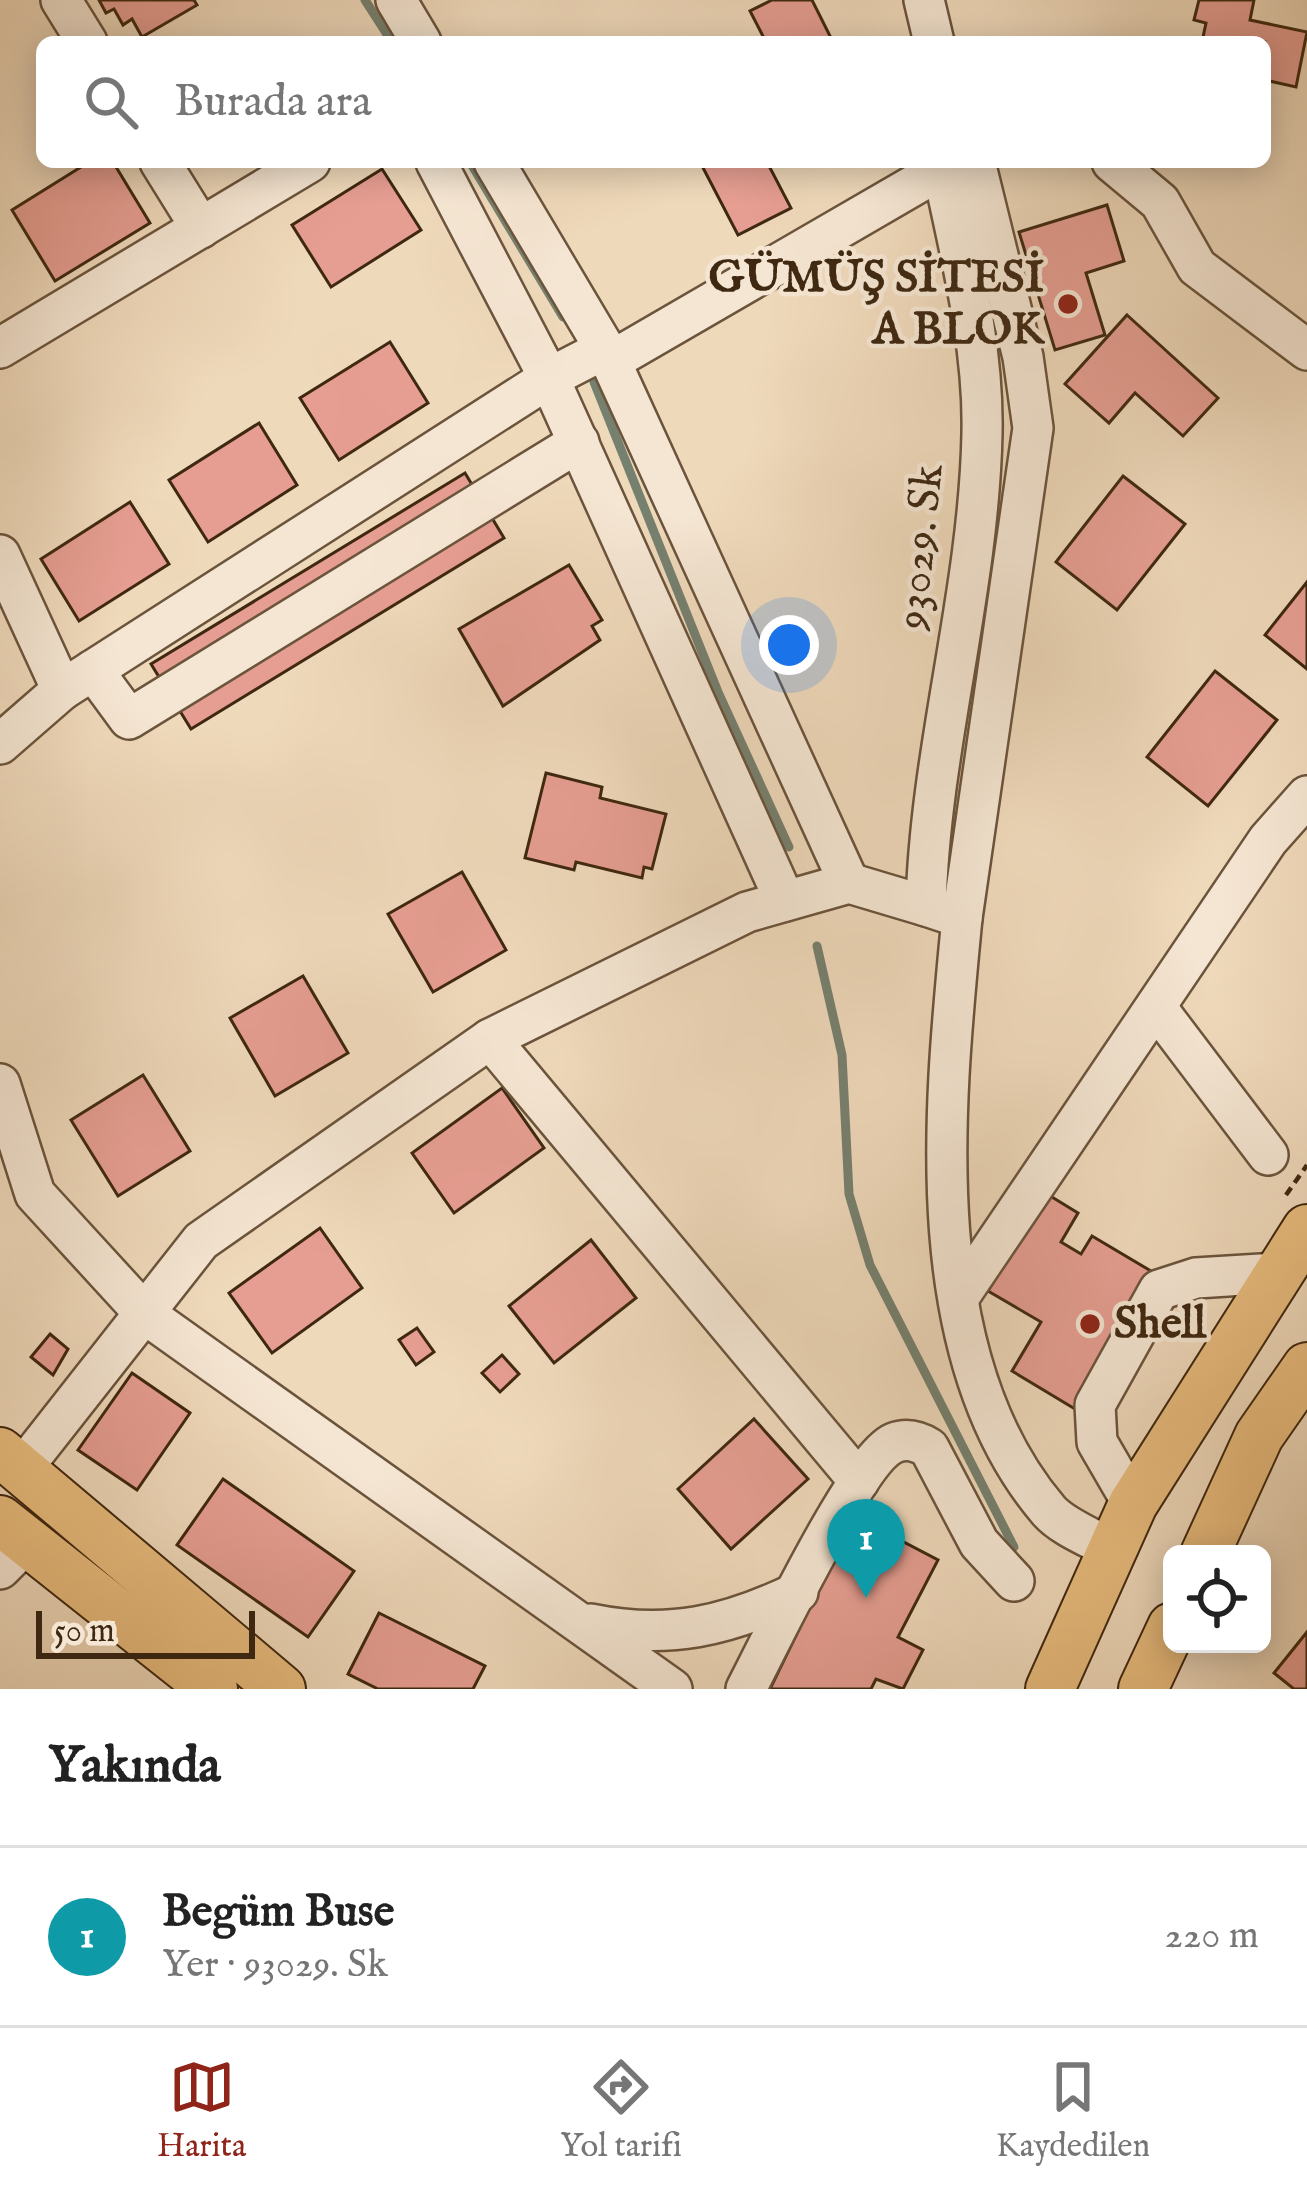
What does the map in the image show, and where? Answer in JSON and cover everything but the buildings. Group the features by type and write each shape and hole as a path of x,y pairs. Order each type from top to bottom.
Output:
{"main road":[{"path":"1049,1689 1133,1504 1307,1229"},
{"path":"1209,1545 1259,1436 1307,1367"},
{"path":"11,1461 281,1689"},
{"path":"9,1544 213,1689"},
{"path":"1143,1689 1163,1646"}],"street":[{"path":"61,0 82,36"},
{"path":"396,0 418,36"},
{"path":"925,0 933,36"},
{"path":"164,168 201,228"},
{"path":"0,348 300,168"},
{"path":"439,168 549,378 785,901"},
{"path":"498,168 608,355 849,883"},
{"path":"0,744 77,680 549,378 608,355 945,168"},
{"name":"93029. Sk","path":"944,912 996,668 1033,428 1028,396 953,168"},
{"name":"93029. Sk","path":"953,168 977,345 982,434 956,662 928,830 944,912 946,1217 981,1388 1012,1457 1052,1515 1111,1549"},
{"path":"1119,168 1160,202 1197,267 1307,350"},
{"path":"980,402 1028,396"},
{"path":"0,555 77,680 129,719 579,442"},
{"path":"956,662 996,668"},
{"path":"959,1297 1268,841 1307,796"},
{"path":"11,1461 145,1314 201,1241 490,1039 747,912 849,883 944,912"},
{"path":"1156,1006 1268,1155"},
{"path":"490,1039 859,1481"},
{"path":"0,1084 35,1194 145,1314 672,1689"},
{"path":"1133,1504 1097,1442 1095,1405 1160,1290 1196,1279 1276,1273"},
{"path":"746,1689 859,1481 892,1444 915,1440 929,1448 980,1543 1014,1581"},
{"path":"575,1620 634,1633 690,1631 745,1618 798,1592"}],"waterway":[{"path":"365,0 388,36"},
{"path":"474,168 563,317"},
{"path":"594,382 718,692 789,847"},
{"path":"817,946 842,1055 849,1194 870,1265 1014,1547"}],"place":[{"name":"GÜMÜŞ SİTESİ A BLOK","path":"1068,304"},
{"name":"Shell","path":"1090,1324"},
{"name":"Begüm Buse","path":"866,1598"}]}
